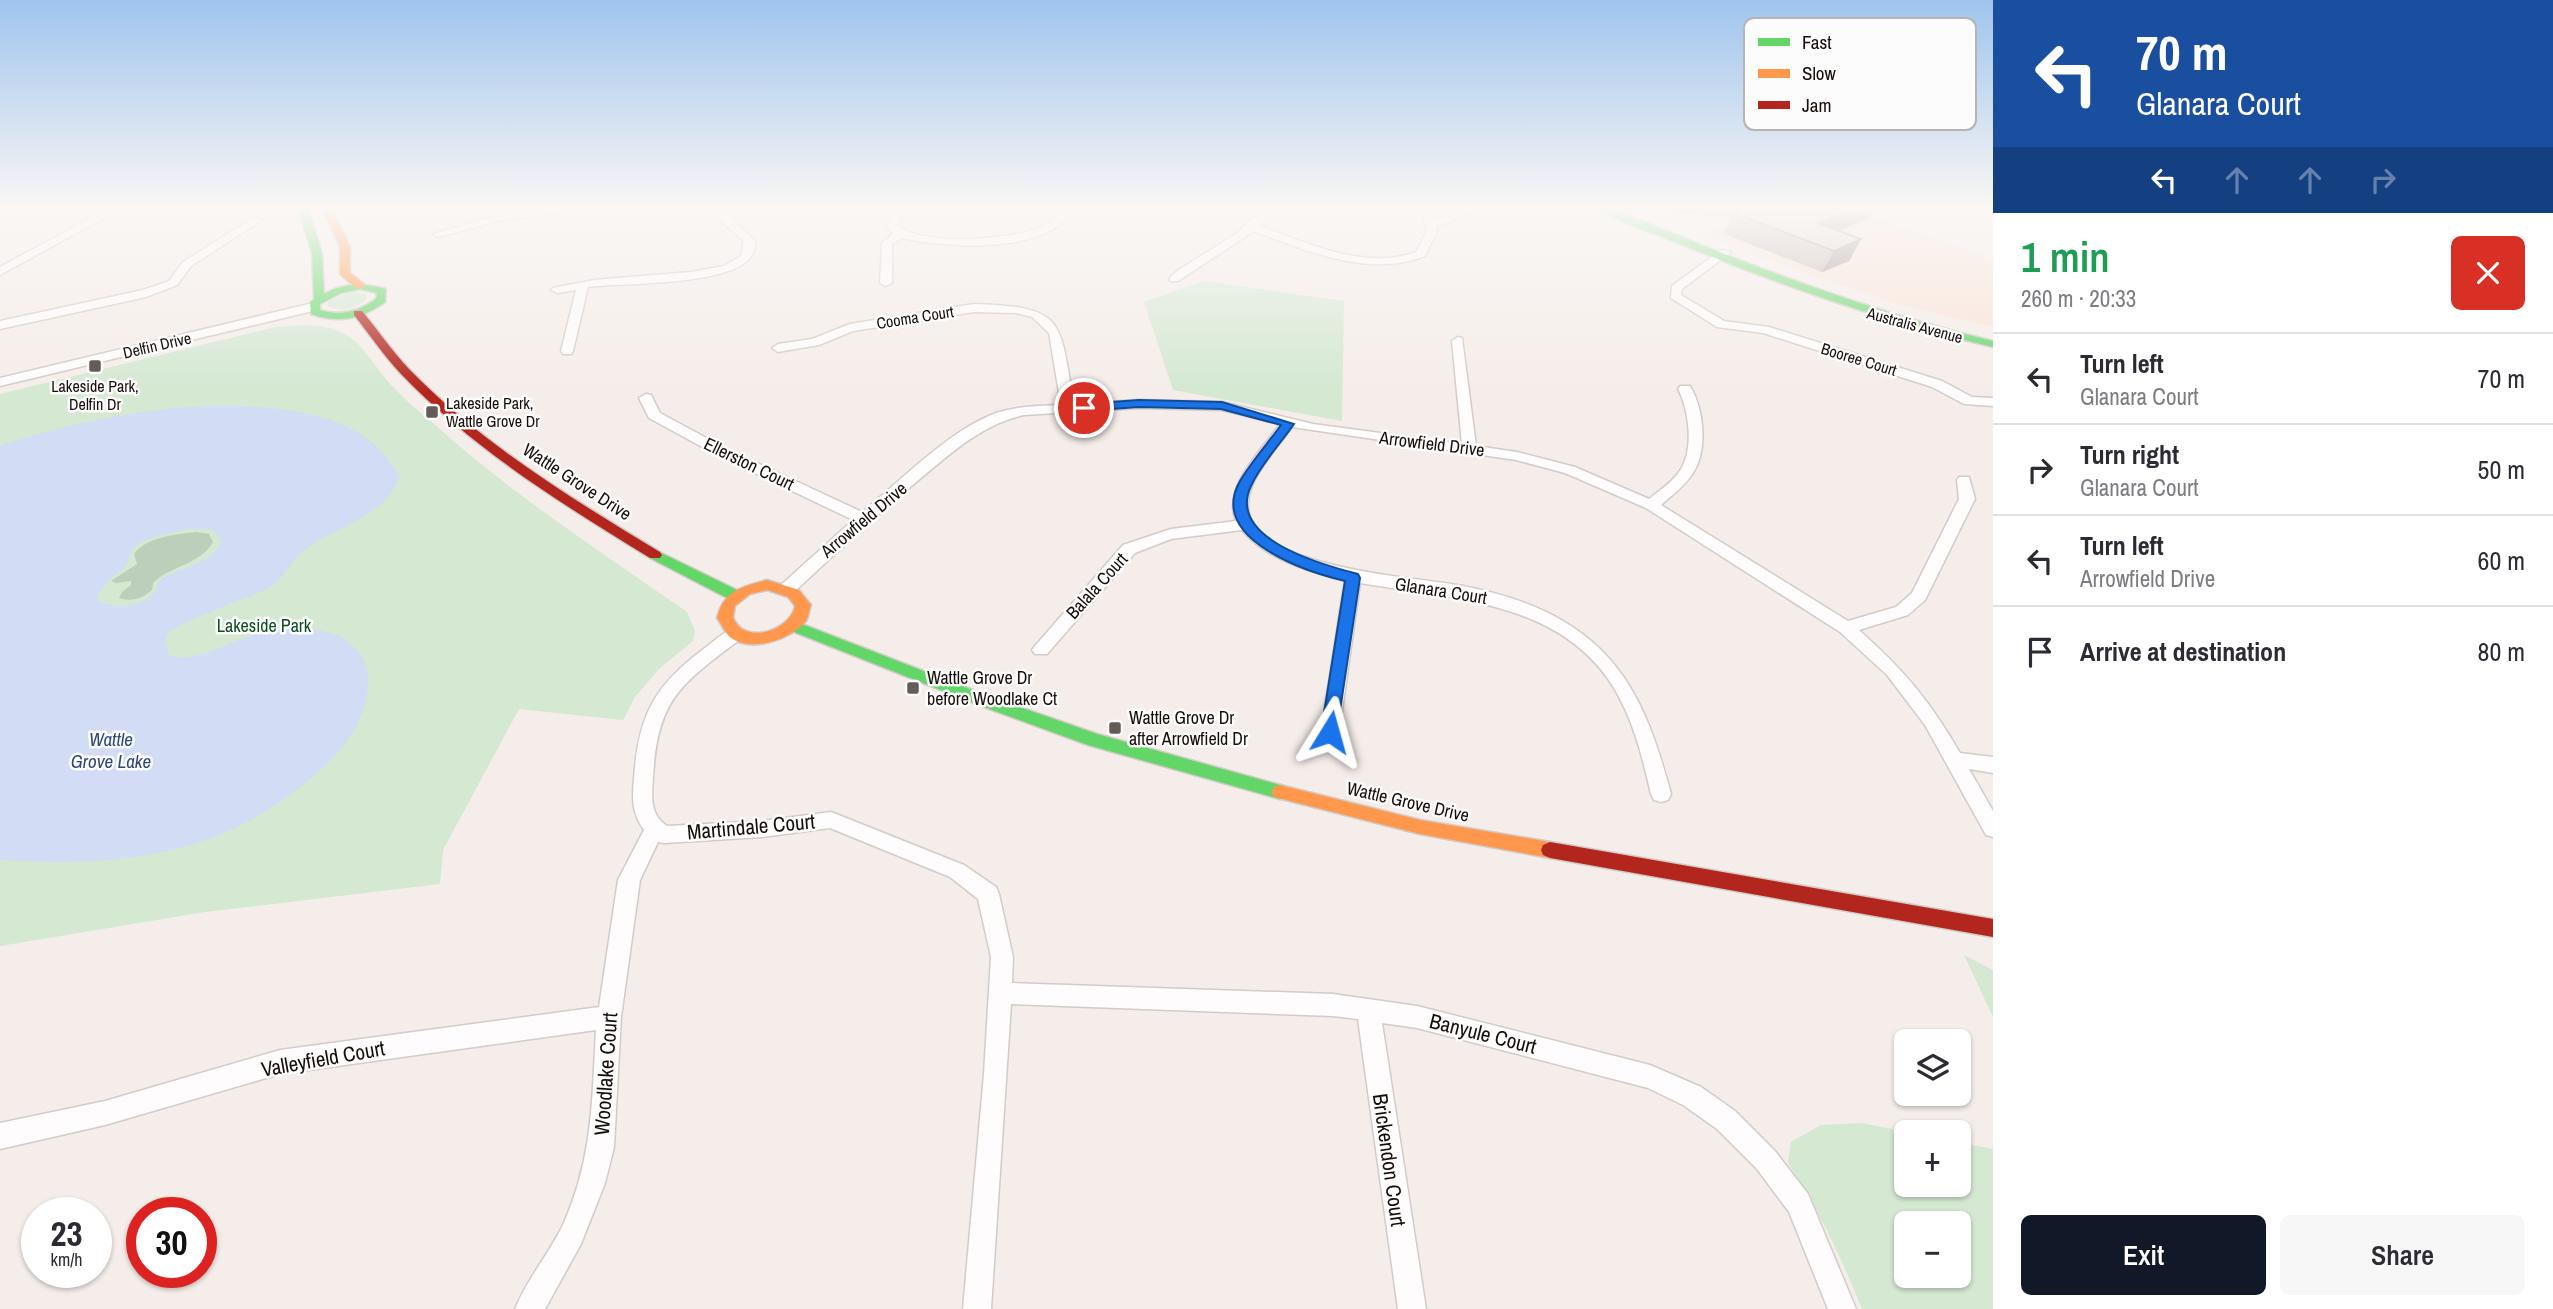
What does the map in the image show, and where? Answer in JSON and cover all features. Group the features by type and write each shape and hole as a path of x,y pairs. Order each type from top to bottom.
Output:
{"street":[{"path":"0,325 146,293 173,283 183,269"},
{"path":"316,303 338,290 360,286 377,288 383,296 376,305 358,313 320,315 316,303 317,269"},
{"path":"345,269 345,274 360,286"},
{"path":"557,290 718,269"},
{"path":"886,269 886,283"},
{"path":"1174,279 1185,269"},
{"name":"Booree Court","path":"1701,269 1676,288 1675,296 1721,324 1765,330 1937,384 1969,401 1993,402"},
{"name":"Australis Avenue","path":"1758,269 1855,309 1939,333 1993,344"},
{"name":"Australis Avenue","path":"1762,269 1853,302 1993,338"},
{"path":"568,351 583,285"},
{"name":"Delfin Drive","path":"0,382 316,303"},
{"name":"Cooma Court","path":"778,348 815,342 863,326 974,307 1016,309 1036,314 1055,332 1068,408"},
{"name":"Wattle Grove Drive","path":"358,313 410,377 496,451 551,491 606,525 710,586 736,596"},
{"path":"1458,341 1469,448"},
{"path":"1651,505 1684,478 1696,451 1692,400 1685,389"},
{"name":"Ellerston Court","path":"646,398 654,415 722,452 863,519"},
{"name":"Arrowfield Drive","path":"788,588 863,519 970,431 985,422 1024,411 1139,404 1222,406 1288,424 1469,448 1545,462 1651,505 1846,628 1893,670 1932,720 1993,829"},
{"path":"1245,525 1240,503 1243,488 1288,424"},
{"path":"1846,628 1902,611 1920,596 1968,499 1964,480"},
{"name":"Glanara Court","path":"1245,525 1255,536 1293,559 1324,571 1353,578 1485,596 1532,612 1572,635 1605,662 1628,692 1645,733 1661,794"},
{"name":"Balala Court","path":"1041,650 1129,549 1162,537 1245,525"},
{"path":"1330,732 1353,578"},
{"path":"756,586 788,588 801,598 804,604 801,619 794,626 773,637 760,638 737,633 724,616 736,596 756,586"},
{"name":"Wattle Grove Drive","path":"794,626 982,700 1094,740 1253,785 1420,827 1993,928"},
{"path":"653,830 644,817 641,799 647,738 655,712 686,673 737,633"},
{"path":"1956,760 1993,765"},
{"name":"Martindale Court","path":"653,830 664,835 831,820 928,858 957,872 988,894 1002,957 976,1309"},
{"name":"Woodlake Court","path":"529,1309 572,1235 592,1183 601,1147 610,1017 629,880 653,830"},
{"name":"Banyule Court","path":"1000,993 1333,1005 1417,1017 1650,1077 1692,1096 1726,1120 1766,1160 1799,1203 1842,1309"},
{"name":"Brickendon Court","path":"1368,1010 1412,1309"},
{"name":"Valleyfield Court","path":"0,1136 105,1113 280,1062 610,1017"}],"shaded area":[{"path":"1794,269 1993,269 1993,327 1900,305"}],"green space":[{"path":"1204,281 1344,301 1342,421 1173,390 1144,302"},
{"path":"350,292 366,294 367,299 348,309 327,306 329,301"},
{"name":"Lakeside Park","path":"304,325 337,330 358,343 400,394 471,456 562,525 687,612 695,631 693,641 659,669 635,697 623,720 519,709 443,850 440,884 205,912 0,946 0,394 276,327"},
{"path":"197,532 209,534 213,542 201,556 160,577 153,583 152,590 144,596 133,600 119,598 131,585 131,581 111,581 137,564 134,554 139,548 162,537"},
{"path":"1964,955 1993,970 1993,1017"},
{"path":"1861,1123 1894,1129 1894,1197 1971,1197 1971,1145 1993,1149 1993,1309 1862,1309 1829,1234 1788,1163 1791,1142 1821,1125"}],"water":[{"name":"Wattle Grove Lake","path":"221,405 271,408 322,417 366,438 384,454 399,476 393,490 383,502 357,521 312,545 296,558 271,586 168,632 165,643 169,655 181,657 209,652 256,633 284,626 319,630 338,636 354,647 365,663 368,690 359,721 341,748 309,780 274,806 238,826 201,841 163,852 124,858 43,862 0,860 0,446 81,423","holes":["188,529 213,530 221,541 212,555 162,578 155,591 143,602 128,605 99,602 97,597 102,588 125,567 132,550 143,541"]}],"traffic: fast":[{"path":"318,269 319,298"},
{"path":"1754,269 1893,318 1993,344"},
{"path":"360,286 382,291 381,300 374,306 350,316 332,317 315,312 315,303 338,290 360,286"},
{"path":"655,555 736,596"},
{"path":"794,626 982,700 1094,740 1280,792"}],"traffic: slow":[{"path":"345,269 345,274 360,286"},
{"path":"767,585 793,594 803,605 800,617 788,628 771,636 752,638 735,633 725,618 728,604 745,591 767,585"},
{"path":"1280,792 1420,827 1550,850"}],"traffic: jam":[{"path":"358,313 405,371 462,424 556,493 655,555"},
{"path":"1550,850 1993,928"}],"place":[{"name":"Lakeside Park, Delfin Dr","path":"95,366"},
{"name":"Lakeside Park, Wattle Grove Dr","path":"432,412"},
{"name":"Wattle Grove Dr before Woodlake Ct","path":"913,688"},
{"name":"Wattle Grove Dr after Arrowfield Dr","path":"1115,728"}],"route":[{"path":"1084,408 1139,404 1222,406 1288,424 1243,488 1241,513 1245,525 1255,536 1274,548 1324,571 1353,578 1330,732"}]}
